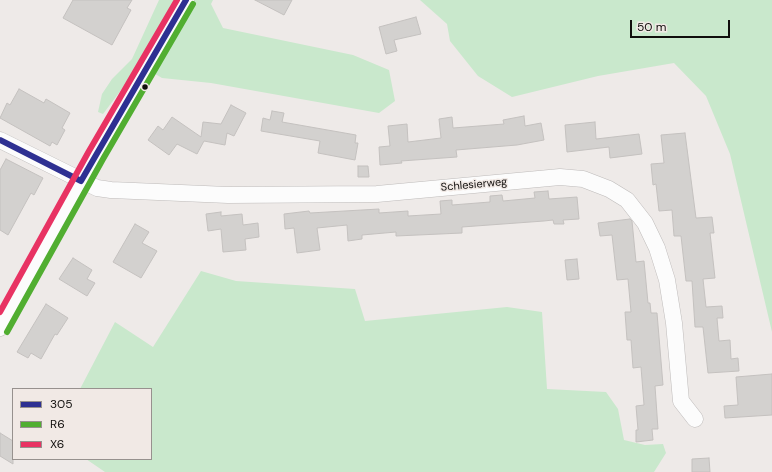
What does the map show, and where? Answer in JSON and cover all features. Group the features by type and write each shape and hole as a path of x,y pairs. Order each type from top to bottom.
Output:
{"street":[{"path":"0,328 81,181 186,0"},
{"name":"Schlesierweg","path":"0,140 96,188 111,190 228,195 377,194 560,177 583,179 609,189 627,200 645,223 657,248 667,280 674,323 681,401 695,420"}],"green space":[{"path":"159,0 213,0 211,4 223,28 353,55 389,70 395,101 379,113 211,83 162,78 140,65 103,114 98,112 102,94 112,79 132,59"},
{"path":"420,0 772,0 772,332 730,154 706,96 674,63 598,76 512,97 478,76 450,41 447,24"},
{"path":"201,271 236,281 355,289 365,321 507,307 542,312 547,389 606,392 618,409 624,440 645,445 663,444 666,453 654,472 105,472 87,460 152,460 152,388 81,388 115,322 153,347"}],"building":[{"path":"73,0 132,0 127,8 131,10 112,45 63,18"},
{"path":"255,0 292,0 284,15"},
{"path":"416,17 421,34 394,40 397,51 386,54 379,27"},
{"path":"19,89 44,103 46,99 70,113 62,128 65,130 57,145 52,142 50,146 0,118 7,103 10,105"},
{"path":"231,105 246,113 234,136 227,133 225,145 204,141 197,154 177,144 169,155 148,140 158,126 163,130 172,117 201,137 203,122 221,124"},
{"path":"272,111 284,113 282,122 356,135 355,143 358,143 355,160 318,153 320,141 261,131 263,118 270,120"},
{"path":"524,116 525,126 541,123 544,140 517,145 456,150 457,157 401,161 402,163 380,165 379,147 390,146 388,126 407,124 408,142 441,138 439,119 452,117 453,128 504,124 503,120"},
{"path":"595,122 596,139 639,134 642,154 610,158 609,147 567,152 565,125"},
{"path":"685,133 696,218 712,217 714,233 710,233 715,278 703,279 706,307 722,306 723,318 717,318 719,341 730,340 731,359 738,358 739,371 708,373 703,327 695,327 692,281 686,281 681,236 674,236 672,210 659,211 656,184 653,185 651,164 664,163 661,135"},
{"path":"6,159 43,178 34,195 31,193 8,235 0,230 0,170"},
{"path":"358,166 368,166 369,177 358,177"},
{"path":"548,191 549,199 577,197 579,219 563,220 564,224 554,224 553,220 462,227 462,233 396,236 396,232 362,235 362,239 348,241 347,225 317,228 320,250 297,253 294,228 285,229 284,214 309,211 310,213 379,209 379,213 408,211 408,216 441,214 440,201 452,200 452,205 490,202 490,196 502,195 503,201 535,198 534,192"},
{"path":"221,212 221,216 242,214 243,225 258,223 259,237 245,239 246,250 223,252 221,229 208,231 206,214"},
{"path":"630,219 632,221 636,262 644,261 648,303 650,303 651,313 657,313 663,385 655,386 658,429 652,429 653,440 636,442 636,430 638,430 636,406 644,405 641,367 633,368 631,340 627,340 625,312 631,312 628,279 617,280 612,235 600,236 598,223"},
{"path":"135,224 149,232 142,243 157,251 141,278 113,262"},
{"path":"73,258 92,270 87,279 95,283 87,296 59,279"},
{"path":"577,259 579,279 567,280 565,260"},
{"path":"46,304 68,318 57,335 55,334 41,359 31,353 28,358 17,352"},
{"path":"772,374 772,415 725,418 724,406 738,405 736,377"},
{"path":"0,433 12,440 13,464 0,456"},
{"path":"709,458 710,472 692,472 692,459"}],"transit line":[{"name":"X6","path":"0,312 89,151 177,0"},
{"name":"305","path":"81,181 186,0"},
{"name":"R6","path":"7,332 103,159 193,4"},
{"name":"305","path":"0,140 81,181"}]}
